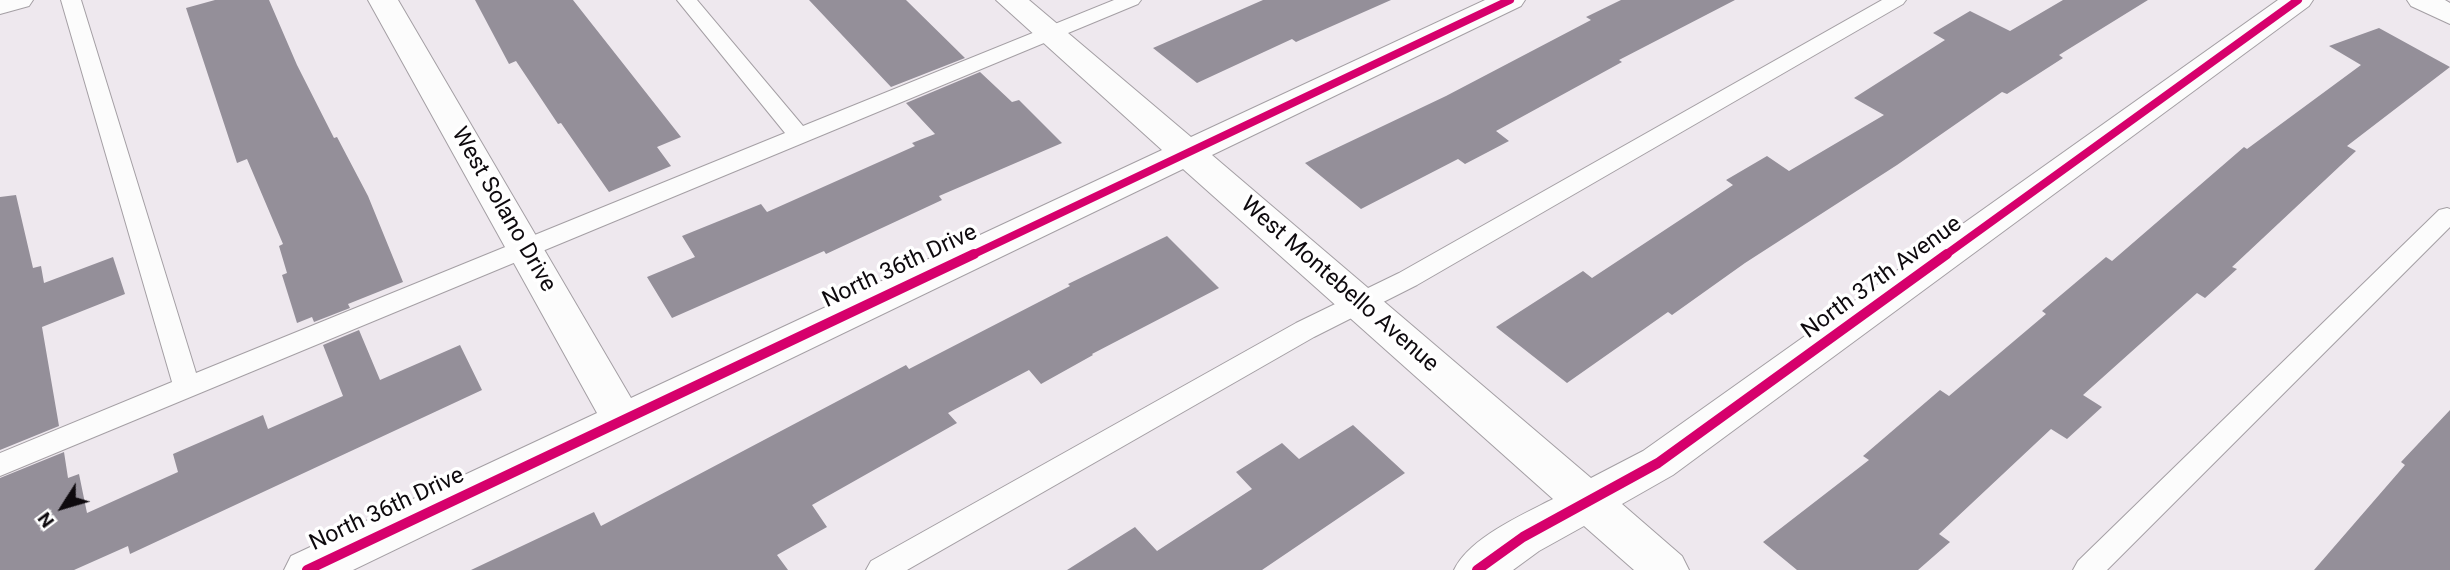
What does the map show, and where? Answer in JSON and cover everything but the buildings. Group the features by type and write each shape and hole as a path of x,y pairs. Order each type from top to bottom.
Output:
{"street":[{"path":"0,5 18,0"},
{"name":"West Solano Drive","path":"383,0 622,420"},
{"name":"West Montebello Avenue","path":"1011,0 1666,570"},
{"name":"North 36th Drive","path":"306,570 1510,0"},
{"name":"North 37th Avenue","path":"1477,570 1523,537 1658,464 2298,0"},
{"path":"2422,0 2450,15"}],"lane":[{"path":"71,0 187,387"},
{"path":"687,0 799,135"},
{"path":"0,465 524,247 1131,0"},
{"path":"881,570 1305,330 1408,279 1896,0"},
{"path":"2088,570 2447,216 2450,217"}],"cycle path":[{"path":"307,570 1510,0"},
{"path":"1477,570 1523,537 1658,463 2298,0"}]}
